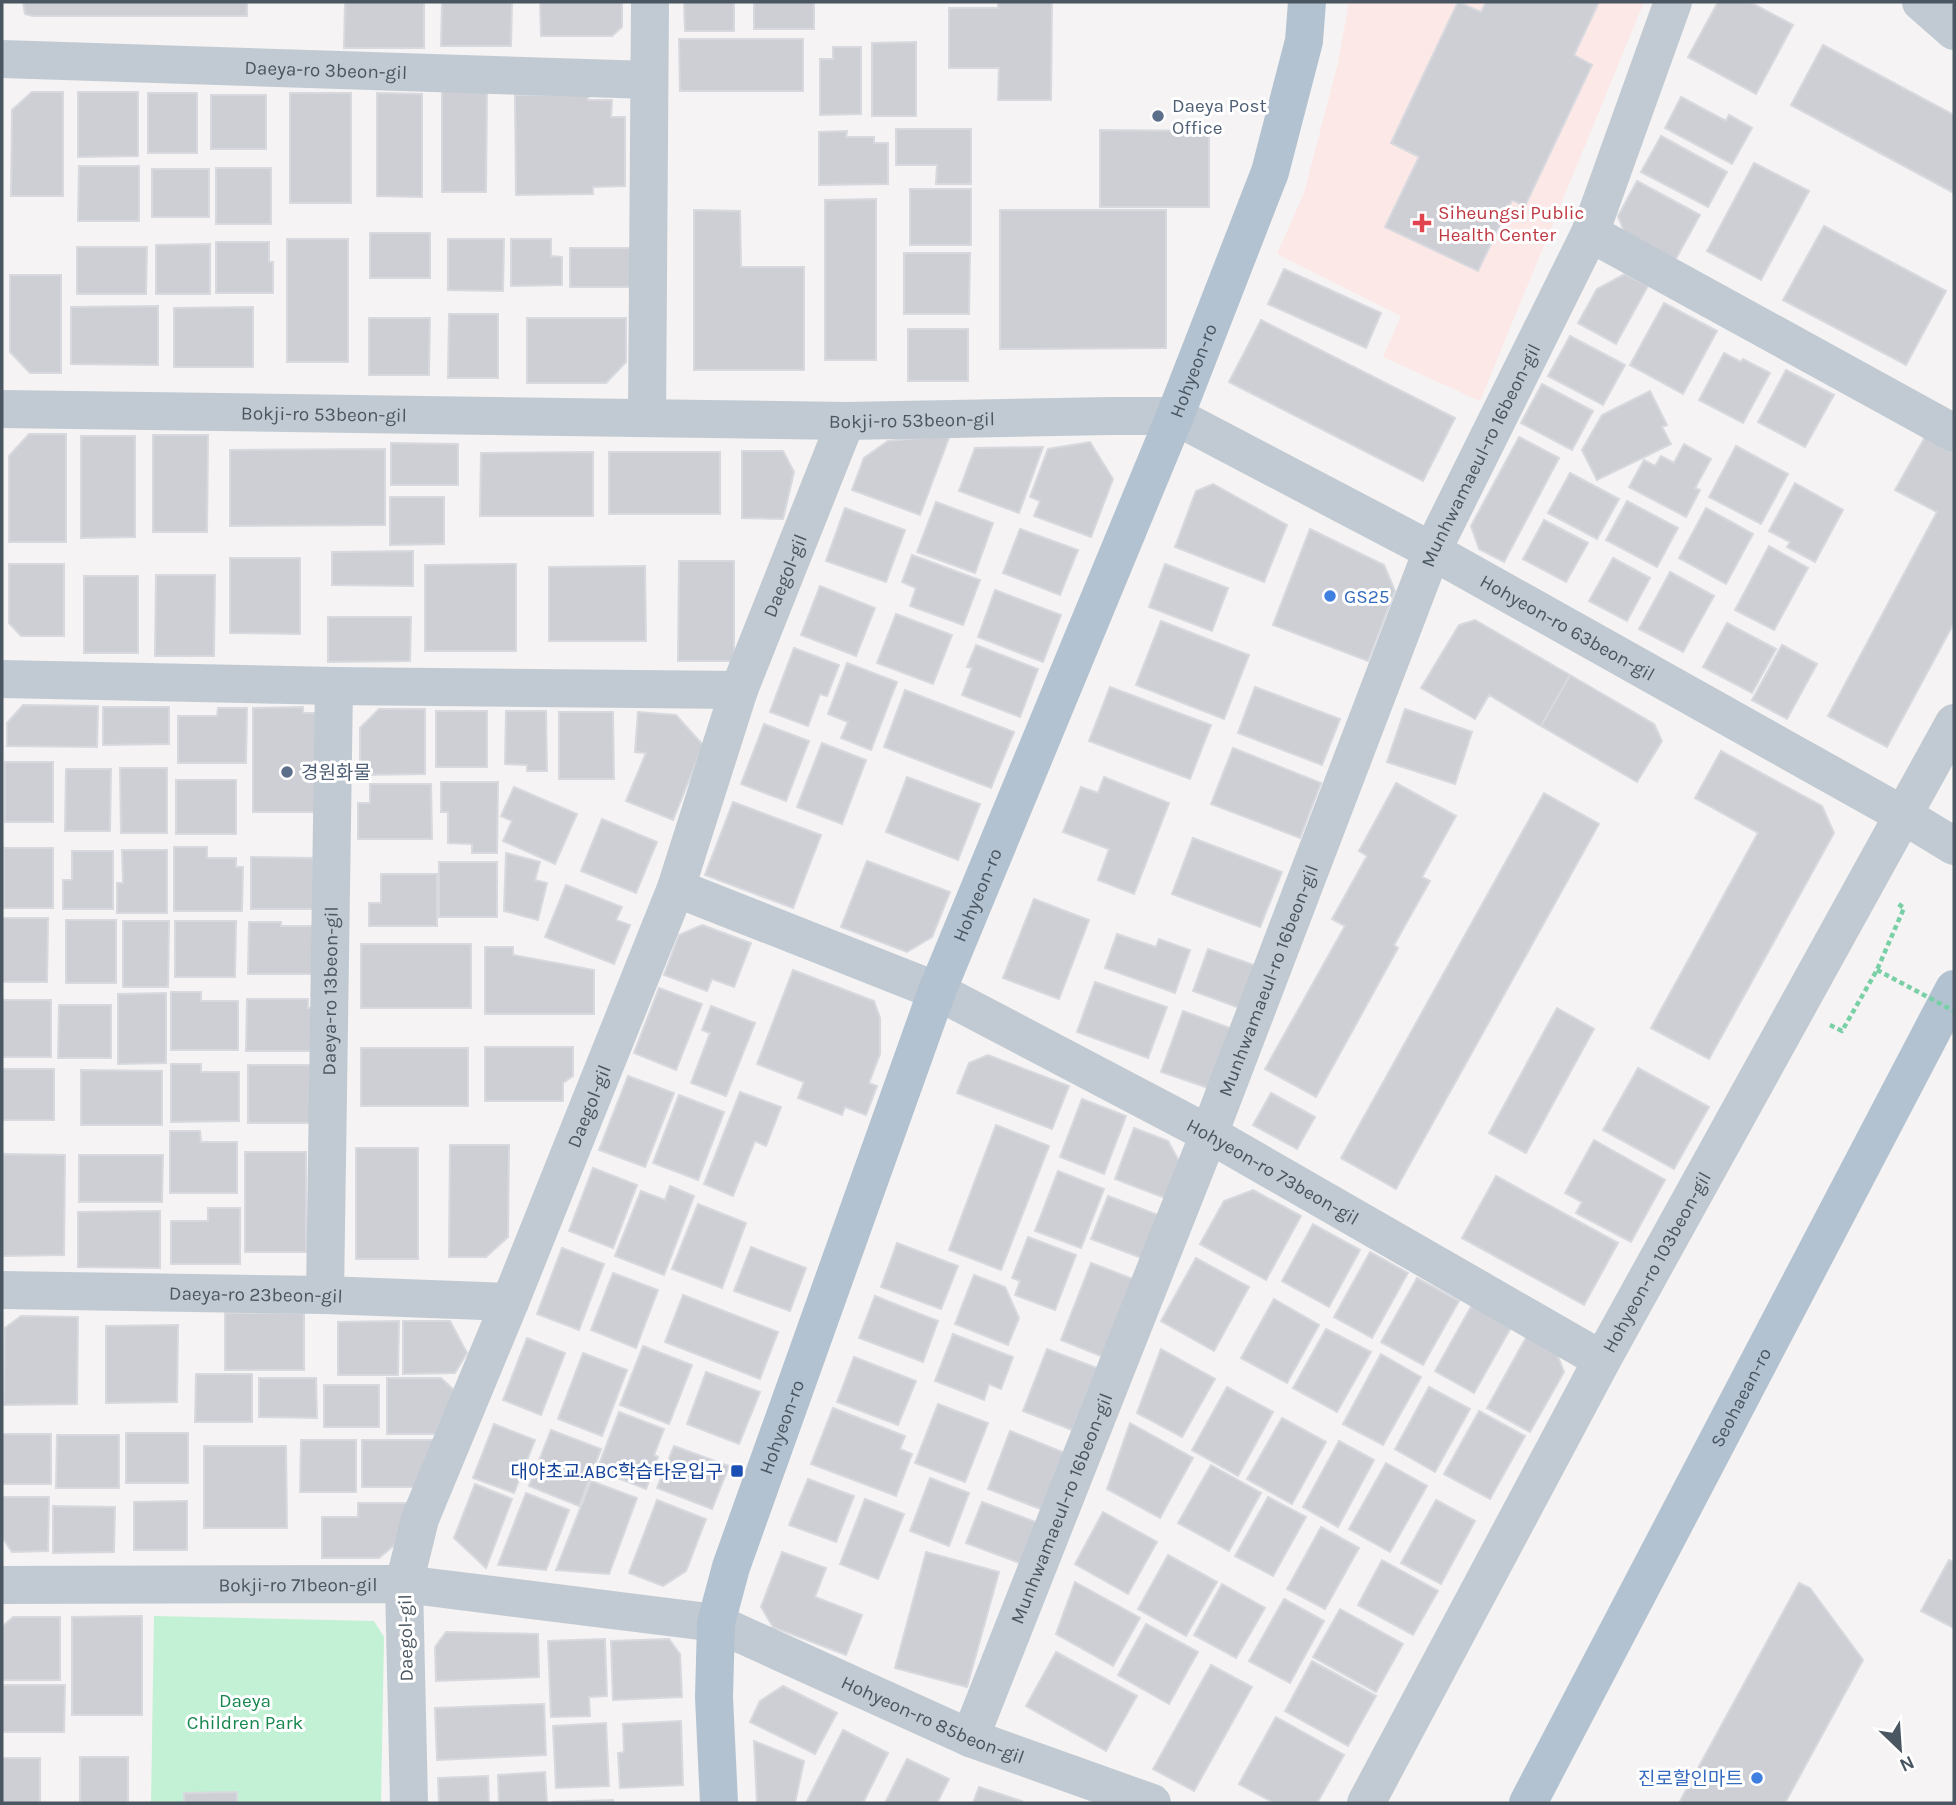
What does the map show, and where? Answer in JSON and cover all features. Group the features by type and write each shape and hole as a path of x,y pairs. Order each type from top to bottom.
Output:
{"main road":[{"name":"Hohyeon-ro","path":"719,1803 714,1697 716,1623 731,1567 937,991 1175,416 1270,172 1304,41 1307,2"},
{"name":"Seohaean-ro","path":"1528,1803 1954,989"}],"street":[{"path":"647,417 650,2"},
{"name":"Munhwamaeul-ro 16beon-gil","path":"970,1738 1209,1133 1432,551 1590,233 1673,2"},
{"path":"1921,2 1954,31"},
{"name":"Daeya-ro 3beon-gil","path":"2,59 649,80"},
{"path":"1590,233 1954,433"},
{"name":"Bokji-ro 53beon-gil","path":"2,409 846,421 1175,416"},
{"name":"Hohyeon-ro 63beon-gil","path":"1175,416 1432,551 1954,846"},
{"name":"Daegol-gil","path":"410,1803 404,1584 419,1519 510,1302 676,888 739,690 846,421"},
{"path":"2,679 334,687 739,690"},
{"name":"Daeya-ro 13beon-gil","path":"325,1295 334,687"},
{"name":"Hohyeon-ro 103beon-gil","path":"1366,1803 1602,1360 1954,723"},
{"name":"Hohyeon-ro 73beon-gil","path":"676,888 937,991 1209,1133 1602,1360"},
{"name":"Daeya-ro 23beon-gil","path":"2,1290 325,1295 510,1302"},
{"name":"Bokji-ro 71beon-gil","path":"2,1585 404,1584 716,1623"},
{"name":"Hohyeon-ro 85beon-gil","path":"716,1623 970,1738 1152,1803"}],"path":[{"path":"1830,1025 1842,1031 1877,970 1954,1011"}],"shaded area":[{"name":"Siheungsi Public Health Center","path":"1349,2 1644,2 1480,401 1383,357 1401,316 1277,254 1304,193 1338,63"}],"green space":[{"name":"Daeya Children Park","path":"154,1616 374,1621 384,1637 381,1803 151,1803"}],"building":[{"path":"23,2 247,2 247,16 33,16 25,14"},
{"path":"345,2 424,2 424,48 344,48"},
{"path":"442,2 512,2 511,46 441,46"},
{"path":"540,2 622,2 622,27 612,36 541,36"},
{"path":"684,2 734,2 734,31 685,31"},
{"path":"754,2 814,2 814,29 754,29"},
{"path":"998,2 1052,2 1051,100 998,100 999,68 949,68 949,8 998,8"},
{"path":"1458,2 1481,12 1486,2 1599,2 1574,55 1592,65 1525,206 1512,200 1478,271 1385,227 1419,157 1391,143"},
{"path":"1718,2 1750,2 1793,25 1756,94 1688,57"},
{"path":"679,39 803,39 803,91 680,91"},
{"path":"916,42 916,116 872,116 872,43"},
{"path":"1823,45 1954,115 1954,193 1791,105"},
{"path":"833,47 861,47 861,114 820,115 820,59 833,59"},
{"path":"442,90 487,90 486,192 442,192"},
{"path":"32,92 63,92 63,196 11,196 12,110"},
{"path":"78,92 138,92 138,156 78,157"},
{"path":"148,93 197,93 197,153 148,153"},
{"path":"290,93 351,93 351,203 290,203"},
{"path":"377,93 422,94 422,197 377,196"},
{"path":"211,95 266,95 266,149 211,149"},
{"path":"515,95 588,95 588,100 612,100 611,117 625,117 625,186 593,187 593,194 516,195"},
{"path":"1681,97 1726,121 1729,115 1752,128 1732,164 1665,128"},
{"path":"896,129 971,129 971,184 936,184 937,165 896,165"},
{"path":"1100,130 1209,131 1209,207 1100,207"},
{"path":"847,131 846,137 874,137 874,143 888,143 888,184 819,185 819,132"},
{"path":"1661,136 1727,172 1708,207 1641,172"},
{"path":"1754,163 1809,191 1761,280 1707,251"},
{"path":"79,166 139,166 139,221 78,221"},
{"path":"216,168 271,168 271,224 216,224"},
{"path":"152,169 209,169 209,217 152,217"},
{"path":"1637,181 1700,215 1673,264 1627,239 1618,216"},
{"path":"910,189 971,189 971,245 910,245"},
{"path":"876,199 876,360 825,360 825,200"},
{"path":"694,210 740,211 741,267 804,267 804,370 694,370"},
{"path":"1000,210 1166,210 1166,348 1000,349"},
{"path":"1824,226 1946,291 1906,365 1783,300"},
{"path":"370,233 430,233 430,278 370,278"},
{"path":"287,239 348,239 348,362 287,362"},
{"path":"448,239 504,239 503,291 448,290"},
{"path":"511,239 551,239 551,256 562,257 562,285 511,286"},
{"path":"216,242 269,242 269,262 273,262 273,293 216,293"},
{"path":"210,244 210,294 156,294 156,245"},
{"path":"77,247 147,247 146,294 77,294"},
{"path":"570,248 631,248 631,287 570,287"},
{"path":"904,253 970,253 969,314 904,314"},
{"path":"1284,269 1381,313 1366,348 1268,304"},
{"path":"1625,274 1648,286 1616,344 1578,323 1597,289"},
{"path":"10,275 61,275 61,373 30,373 10,352"},
{"path":"1664,303 1717,331 1683,394 1630,365"},
{"path":"158,306 158,365 71,364 71,307"},
{"path":"253,307 253,367 174,367 174,308"},
{"path":"449,314 498,314 498,378 448,378"},
{"path":"369,318 430,318 429,375 369,375"},
{"path":"527,318 626,318 626,362 606,383 527,383"},
{"path":"1261,320 1455,418 1423,481 1229,382"},
{"path":"908,329 968,329 968,381 908,381"},
{"path":"1570,336 1625,365 1603,405 1548,376"},
{"path":"1724,353 1770,373 1743,423 1699,400"},
{"path":"1786,370 1834,395 1805,447 1758,422"},
{"path":"1542,384 1593,411 1572,450 1521,423"},
{"path":"1650,391 1667,425 1662,427 1671,444 1597,480 1582,450 1602,415"},
{"path":"29,434 66,434 66,542 9,542 9,456"},
{"path":"153,435 208,435 207,532 153,532"},
{"path":"950,435 920,515 852,490 864,458 888,441"},
{"path":"81,436 135,436 135,537 81,538"},
{"path":"1519,437 1559,458 1504,562 1479,549 1471,526"},
{"path":"1925,437 1954,453 1954,623 1887,747 1828,716 1937,512 1895,490"},
{"path":"1090,442 1113,479 1091,537 1034,516 1040,501 1030,497 1048,449"},
{"path":"391,443 458,444 458,485 391,485"},
{"path":"1684,444 1711,459 1695,488 1700,490 1686,517 1629,487 1644,460 1655,466 1661,456 1674,463"},
{"path":"1736,446 1788,474 1761,524 1709,497"},
{"path":"1043,447 1019,513 959,491 975,448"},
{"path":"385,449 385,525 230,526 230,450"},
{"path":"742,451 783,451 794,472 783,519 742,518"},
{"path":"593,452 593,516 480,516 481,453"},
{"path":"609,452 720,452 720,514 609,514"},
{"path":"1570,473 1619,499 1597,539 1548,513"},
{"path":"1795,483 1843,510 1815,562 1787,547 1790,542 1769,531"},
{"path":"1213,484 1287,525 1264,582 1175,547 1196,491"},
{"path":"390,497 444,497 444,544 390,545"},
{"path":"1627,501 1678,528 1657,567 1606,540"},
{"path":"936,502 993,523 975,573 917,552"},
{"path":"845,508 905,530 886,582 826,561"},
{"path":"1706,508 1753,534 1726,584 1679,558"},
{"path":"1544,520 1588,543 1566,582 1523,559"},
{"path":"1020,529 1078,550 1060,595 1003,573"},
{"path":"1310,529 1384,565 1395,591 1368,661 1273,625"},
{"path":"1769,546 1808,568 1774,630 1735,610"},
{"path":"413,551 413,586 332,585 332,552"},
{"path":"912,555 980,580 963,625 910,606 916,588 902,582"},
{"path":"230,558 300,558 300,634 230,633"},
{"path":"1613,558 1650,578 1627,621 1589,601"},
{"path":"679,561 734,561 734,661 678,661"},
{"path":"9,564 64,564 64,636 21,636 9,623"},
{"path":"516,564 516,651 425,651 425,565"},
{"path":"1165,564 1228,588 1212,631 1149,607"},
{"path":"645,566 646,641 549,641 549,567"},
{"path":"1670,572 1714,596 1683,652 1639,629"},
{"path":"156,575 215,575 214,656 155,656"},
{"path":"84,576 138,576 138,653 84,653"},
{"path":"820,586 875,608 856,656 801,635"},
{"path":"995,590 1061,615 1043,662 978,637"},
{"path":"896,614 952,635 933,684 877,663"},
{"path":"328,617 411,617 410,661 328,662"},
{"path":"1475,620 1570,675 1541,726 1489,695 1475,719 1421,688 1459,625"},
{"path":"1161,621 1249,655 1224,719 1136,685"},
{"path":"1727,623 1776,649 1752,693 1703,667"},
{"path":"976,645 1038,669 1020,717 962,695 972,668 967,667"},
{"path":"1782,645 1817,664 1787,719 1752,700"},
{"path":"794,648 839,665 827,696 820,694 808,726 770,712"},
{"path":"847,663 897,682 871,750 841,738 848,722 828,714"},
{"path":"1570,675 1654,724 1662,741 1637,782 1541,726"},
{"path":"1110,687 1211,725 1190,779 1089,741"},
{"path":"1255,687 1340,719 1322,765 1238,733"},
{"path":"905,690 1014,732 991,788 884,747"},
{"path":"23,705 98,706 97,747 7,746 7,723"},
{"path":"103,707 169,707 169,744 103,745"},
{"path":"303,707 303,713 316,713 323,812 253,812 253,708"},
{"path":"218,708 247,708 246,763 178,763 178,716 217,716"},
{"path":"379,709 425,709 425,774 360,775 360,728"},
{"path":"1405,709 1472,732 1455,784 1387,762"},
{"path":"436,711 487,711 487,767 436,767"},
{"path":"506,711 546,711 547,771 527,771 527,765 505,764"},
{"path":"559,712 613,712 614,779 559,779"},
{"path":"638,712 676,715 703,745 673,820 626,801 646,753 635,752"},
{"path":"764,724 809,741 786,801 741,784"},
{"path":"822,743 866,760 842,824 797,807"},
{"path":"1233,748 1321,783 1300,838 1211,804"},
{"path":"1721,751 1822,806 1834,833 1709,1059 1651,1028 1758,833 1695,798"},
{"path":"5,762 53,762 53,822 5,822"},
{"path":"120,768 167,768 167,833 121,833"},
{"path":"66,769 111,769 110,831 65,831"},
{"path":"907,777 980,804 958,860 886,832"},
{"path":"1104,777 1169,803 1134,894 1098,880 1109,849 1063,832 1081,787 1098,793"},
{"path":"176,780 236,780 236,834 176,834"},
{"path":"441,782 498,782 497,853 472,853 472,844 448,843 448,812 441,812"},
{"path":"1396,783 1456,816 1422,877 1430,881 1394,945 1398,948 1316,1097 1265,1069 1345,926 1332,919 1367,856 1359,851"},
{"path":"370,784 431,784 432,839 358,839 358,803 370,803"},
{"path":"514,787 577,814 555,864 503,841 512,821 501,816"},
{"path":"1544,793 1599,824 1396,1189 1341,1158"},
{"path":"733,802 821,835 793,908 705,875"},
{"path":"602,819 657,842 636,893 581,871"},
{"path":"1193,838 1282,872 1260,927 1172,894"},
{"path":"174,847 207,847 207,858 236,858 236,867 243,867 242,911 174,911"},
{"path":"4,848 53,848 53,908 4,908"},
{"path":"122,850 167,850 167,913 117,913 117,883 123,883"},
{"path":"72,851 113,851 113,909 63,909 63,880 72,880"},
{"path":"506,853 540,862 535,880 547,883 538,920 504,911"},
{"path":"251,857 313,858 313,909 251,909"},
{"path":"867,861 950,892 932,937 907,952 841,927"},
{"path":"439,862 497,862 497,917 439,917"},
{"path":"381,874 437,874 437,926 369,926 369,903 381,903"},
{"path":"566,885 622,907 616,920 630,925 614,964 545,937"},
{"path":"1034,899 1089,920 1059,999 1003,978"},
{"path":"2,918 48,918 47,982 2,982"},
{"path":"66,920 116,920 116,983 66,983"},
{"path":"123,921 169,921 168,987 123,987"},
{"path":"175,921 236,921 235,977 175,977"},
{"path":"249,922 314,926 320,974 248,974"},
{"path":"702,925 751,943 734,987 712,979 707,991 664,975 679,935"},
{"path":"1117,934 1156,947 1159,939 1190,950 1175,993 1105,968"},
{"path":"361,944 471,944 471,1008 361,1008"},
{"path":"485,947 513,947 513,955 594,970 594,1014 485,1014"},
{"path":"1208,949 1257,966 1242,1009 1193,991"},
{"path":"793,970 874,1001 880,1018 880,1054 869,1083 877,1086 866,1115 845,1107 842,1115 798,1098 804,1082 757,1064"},
{"path":"1095,982 1167,1007 1148,1058 1077,1032"},
{"path":"659,988 702,1004 676,1070 634,1053"},
{"path":"171,992 201,992 201,1001 238,1001 238,1050 171,1050"},
{"path":"166,993 166,1063 118,1064 118,994"},
{"path":"247,999 308,999 308,1008 320,1008 320,1051 246,1051"},
{"path":"2,1000 51,1000 51,1057 2,1057"},
{"path":"59,1005 111,1005 111,1058 58,1058"},
{"path":"711,1006 755,1023 726,1096 691,1083 710,1033 702,1030"},
{"path":"1557,1008 1594,1029 1526,1153 1489,1133"},
{"path":"1183,1011 1233,1029 1211,1089 1161,1072"},
{"path":"485,1047 573,1047 573,1076 563,1083 563,1101 485,1101"},
{"path":"361,1048 468,1048 468,1106 361,1106"},
{"path":"988,1055 1069,1086 1052,1129 957,1093 969,1063"},
{"path":"171,1064 201,1064 201,1072 239,1072 239,1121 171,1122"},
{"path":"248,1065 318,1065 319,1123 248,1123"},
{"path":"1638,1068 1709,1107 1674,1169 1603,1130"},
{"path":"2,1069 54,1069 54,1120 2,1120"},
{"path":"81,1070 162,1071 162,1125 81,1125"},
{"path":"628,1076 674,1093 645,1167 599,1150"},
{"path":"740,1092 781,1107 766,1146 755,1141 733,1196 704,1184"},
{"path":"1271,1093 1315,1117 1297,1149 1253,1125"},
{"path":"679,1095 724,1112 698,1180 653,1163"},
{"path":"1082,1099 1126,1116 1104,1174 1060,1157"},
{"path":"996,1125 1049,1146 1001,1270 949,1250"},
{"path":"1134,1128 1168,1141 1179,1161 1165,1198 1115,1179"},
{"path":"170,1131 200,1131 201,1142 237,1142 237,1193 170,1193"},
{"path":"1594,1140 1665,1180 1631,1242 1576,1213 1582,1202 1565,1193"},
{"path":"450,1145 509,1145 508,1237 486,1257 449,1257"},
{"path":"356,1148 418,1148 418,1259 356,1259"},
{"path":"245,1152 306,1152 306,1252 245,1252"},
{"path":"3,1154 65,1155 64,1255 3,1256"},
{"path":"79,1155 163,1155 162,1202 79,1202"},
{"path":"593,1168 637,1185 613,1248 569,1231"},
{"path":"1058,1171 1104,1189 1081,1248 1035,1231"},
{"path":"1496,1176 1618,1243 1584,1305 1462,1238"},
{"path":"670,1186 694,1196 664,1275 615,1256 641,1191 665,1200"},
{"path":"1253,1190 1301,1216 1266,1280 1200,1244 1224,1201"},
{"path":"1108,1196 1161,1216 1144,1259 1091,1239"},
{"path":"698,1204 746,1223 722,1288 672,1269"},
{"path":"208,1208 240,1208 240,1264 171,1264 171,1221 208,1221"},
{"path":"160,1211 160,1268 78,1267 78,1212"},
{"path":"1313,1224 1360,1250 1329,1307 1282,1281"},
{"path":"1028,1237 1076,1255 1055,1310 1015,1295 1020,1281 1012,1278"},
{"path":"897,1243 958,1266 941,1309 881,1287"},
{"path":"751,1247 806,1268 790,1311 734,1291"},
{"path":"562,1248 604,1264 579,1330 537,1314"},
{"path":"1370,1252 1408,1273 1372,1338 1334,1317"},
{"path":"1196,1258 1249,1287 1214,1351 1161,1321"},
{"path":"1091,1263 1133,1279 1103,1357 1061,1340"},
{"path":"613,1273 658,1290 636,1348 591,1330"},
{"path":"974,1275 1005,1287 1019,1318 1008,1345 955,1324"},
{"path":"1417,1278 1459,1301 1423,1365 1381,1342"},
{"path":"683,1295 778,1332 760,1379 665,1342"},
{"path":"875,1296 938,1321 923,1362 859,1338"},
{"path":"1274,1299 1319,1325 1287,1383 1241,1358"},
{"path":"1473,1303 1513,1324 1474,1393 1435,1371"},
{"path":"225,1313 304,1313 304,1370 225,1370"},
{"path":"21,1316 78,1317 77,1404 4,1405 5,1328"},
{"path":"399,1321 398,1375 338,1375 338,1322"},
{"path":"403,1321 450,1321 467,1353 455,1373 403,1374"},
{"path":"178,1325 177,1402 106,1403 106,1326"},
{"path":"1326,1329 1371,1352 1337,1412 1293,1388"},
{"path":"953,1334 1013,1357 1001,1389 989,1384 984,1400 935,1381"},
{"path":"1528,1334 1555,1349 1564,1372 1530,1432 1487,1408"},
{"path":"527,1338 565,1353 541,1415 503,1400"},
{"path":"643,1346 692,1365 669,1424 620,1405"},
{"path":"1047,1349 1097,1368 1072,1430 1023,1411"},
{"path":"1161,1349 1215,1379 1182,1437 1137,1413"},
{"path":"583,1353 627,1370 602,1436 558,1419"},
{"path":"1381,1354 1421,1377 1383,1445 1343,1424"},
{"path":"854,1357 916,1381 898,1425 837,1402"},
{"path":"706,1372 760,1392 739,1444 687,1424"},
{"path":"196,1374 252,1374 252,1422 195,1422"},
{"path":"259,1378 316,1378 317,1418 259,1417"},
{"path":"387,1378 441,1378 454,1390 436,1434 387,1434"},
{"path":"324,1385 379,1385 379,1427 324,1427"},
{"path":"1227,1387 1273,1412 1238,1476 1192,1450"},
{"path":"1429,1387 1470,1409 1435,1472 1395,1449"},
{"path":"938,1404 988,1423 965,1482 915,1463"},
{"path":"833,1408 905,1436 900,1449 912,1454 896,1496 811,1464"},
{"path":"1479,1411 1525,1436 1490,1499 1444,1474"},
{"path":"619,1412 664,1429 654,1455 658,1457 646,1489 597,1470"},
{"path":"1282,1418 1326,1442 1292,1504 1247,1479"},
{"path":"1130,1423 1193,1458 1160,1518 1107,1489"},
{"path":"494,1424 535,1440 514,1493 473,1478"},
{"path":"551,1430 601,1449 579,1506 529,1486"},
{"path":"1010,1431 1065,1453 1043,1510 988,1489"},
{"path":"126,1433 188,1433 188,1483 126,1483"},
{"path":"2,1434 51,1434 51,1484 2,1484"},
{"path":"57,1435 119,1435 119,1488 56,1488"},
{"path":"301,1440 356,1440 356,1492 300,1492"},
{"path":"362,1440 437,1440 415,1487 362,1487"},
{"path":"1339,1441 1374,1460 1338,1527 1303,1507"},
{"path":"204,1446 286,1446 287,1528 204,1528"},
{"path":"674,1446 729,1466 712,1509 657,1488"},
{"path":"1386,1463 1427,1486 1390,1552 1349,1529"},
{"path":"1211,1465 1261,1493 1229,1551 1178,1523"},
{"path":"930,1478 969,1493 949,1546 910,1531"},
{"path":"808,1479 854,1496 836,1542 789,1525"},
{"path":"591,1481 637,1498 609,1574 556,1570"},
{"path":"475,1484 512,1499 486,1568 454,1538"},
{"path":"526,1493 569,1510 546,1570 498,1565"},
{"path":"2,1497 49,1497 48,1551 12,1552 2,1537"},
{"path":"1268,1497 1306,1517 1273,1576 1235,1556"},
{"path":"865,1499 904,1514 878,1579 840,1564"},
{"path":"657,1500 706,1519 686,1571 663,1586 629,1573"},
{"path":"1436,1500 1475,1521 1441,1584 1401,1563"},
{"path":"187,1501 187,1550 134,1550 134,1502"},
{"path":"982,1502 1041,1524 1025,1565 966,1543"},
{"path":"358,1503 413,1503 398,1542 379,1558 322,1558 322,1517 358,1517"},
{"path":"53,1506 115,1507 114,1552 53,1553"},
{"path":"1103,1512 1157,1542 1128,1594 1075,1564"},
{"path":"1321,1527 1359,1548 1325,1609 1287,1589"},
{"path":"782,1552 826,1568 815,1597 862,1615 846,1655 773,1627 761,1607"},
{"path":"926,1552 999,1572 967,1687 895,1668"},
{"path":"1168,1555 1217,1582 1186,1636 1138,1609"},
{"path":"1382,1560 1438,1591 1413,1635 1358,1605"},
{"path":"1949,1560 1954,1562 1954,1628 1921,1611"},
{"path":"1075,1582 1140,1618 1113,1666 1056,1634"},
{"path":"1799,1583 1810,1588 1863,1660 1785,1803 1679,1803"},
{"path":"1222,1584 1265,1608 1236,1658 1194,1635"},
{"path":"1284,1599 1324,1621 1290,1683 1249,1661"},
{"path":"1340,1609 1403,1644 1376,1692 1313,1657"},
{"path":"142,1616 142,1715 72,1715 72,1617"},
{"path":"13,1617 60,1617 60,1680 2,1680 2,1627"},
{"path":"1146,1624 1198,1652 1169,1704 1118,1675"},
{"path":"446,1632 538,1634 539,1677 436,1681 435,1647"},
{"path":"605,1639 607,1696 589,1697 590,1716 551,1717 548,1641"},
{"path":"669,1639 680,1654 682,1697 613,1700 611,1641"},
{"path":"1056,1652 1137,1696 1106,1751 1026,1706"},
{"path":"1312,1661 1376,1696 1348,1746 1285,1711"},
{"path":"1211,1665 1252,1687 1194,1791 1153,1769"},
{"path":"2,1685 65,1685 64,1732 2,1732"},
{"path":"783,1686 837,1713 815,1754 750,1722 760,1701"},
{"path":"544,1704 546,1755 437,1760 435,1708"},
{"path":"1276,1717 1344,1755 1317,1803 1274,1803 1239,1784"},
{"path":"681,1721 683,1785 620,1788 618,1753 624,1752 623,1724"},
{"path":"606,1723 609,1786 556,1788 553,1726"},
{"path":"843,1730 888,1753 863,1803 806,1803"},
{"path":"754,1741 804,1761 795,1803 757,1803"},
{"path":"80,1757 128,1757 128,1803 80,1803"},
{"path":"2,1758 40,1758 40,1803 2,1803"},
{"path":"907,1759 949,1779 937,1803 885,1803"},
{"path":"545,1772 547,1803 499,1803 498,1775"},
{"path":"488,1776 489,1803 439,1803 438,1778"},
{"path":"979,1787 1022,1801 973,1803"},
{"path":"237,1792 237,1803 184,1803 184,1793"},
{"path":"613,1800 613,1803 553,1803 553,1802"}],"place":[{"name":"Daeya Post Office","path":"1158,116"},
{"name":"Siheungsi Public Health Center","path":"1422,223"},
{"name":"GS25","path":"1330,596"},
{"name":"경원화물","path":"287,772"},
{"name":"대야초교.ABC학습타운입구","path":"737,1471"},
{"name":"진로할인마트","path":"1757,1778"}]}
